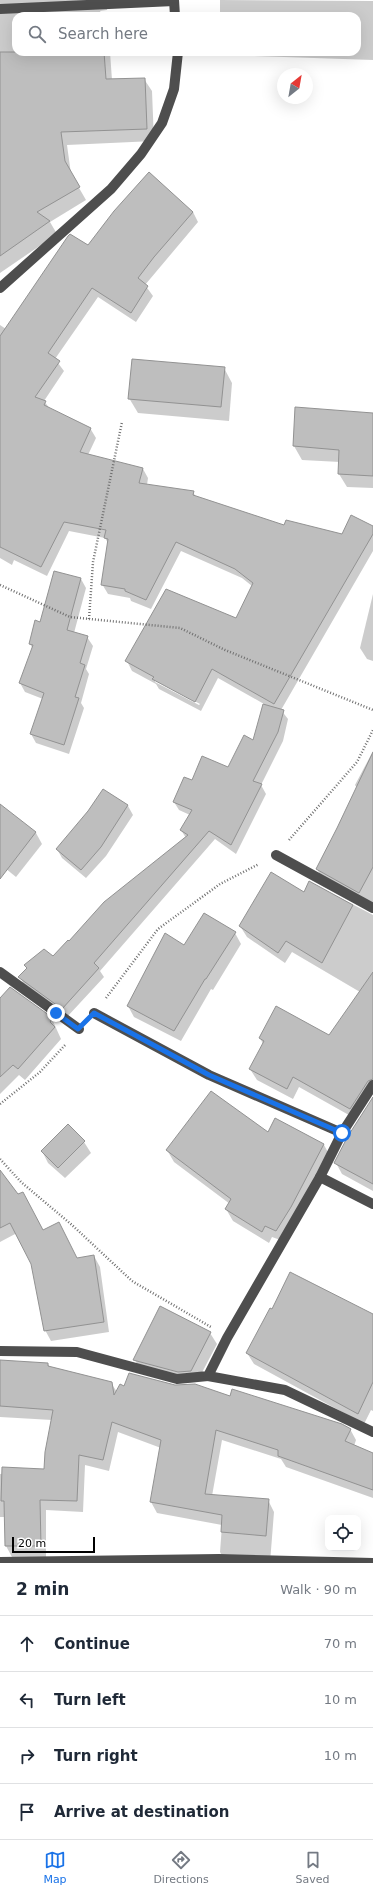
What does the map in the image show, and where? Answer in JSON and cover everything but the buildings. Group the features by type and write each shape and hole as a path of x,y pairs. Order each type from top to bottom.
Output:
{"street":[{"path":"0,9 174,0 175,12"},
{"path":"0,288 111,190 141,154 162,123 174,89 178,56"},
{"path":"276,855 373,908"},
{"path":"0,972 78,1029"},
{"path":"94,1013 209,1075 342,1133"},
{"path":"208,1376 227,1338 320,1177 342,1133 373,1085"},
{"path":"320,1177 373,1204"},
{"path":"0,1351 77,1352 176,1379 208,1376 286,1390 373,1432"},
{"path":"0,1562 219,1559 373,1563"}],"path":[{"path":"89,619 93,562 122,422"},
{"path":"0,585 70,617 180,628 225,650 373,710"},
{"path":"94,1013 158,929 220,884 276,855 357,762 373,730"},
{"path":"0,1104 40,1072 78,1029"},
{"path":"0,1159 21,1182 72,1225 132,1281 227,1338"}],"route":[{"path":"56,1013 78,1029 94,1013 209,1075 342,1133"}]}
